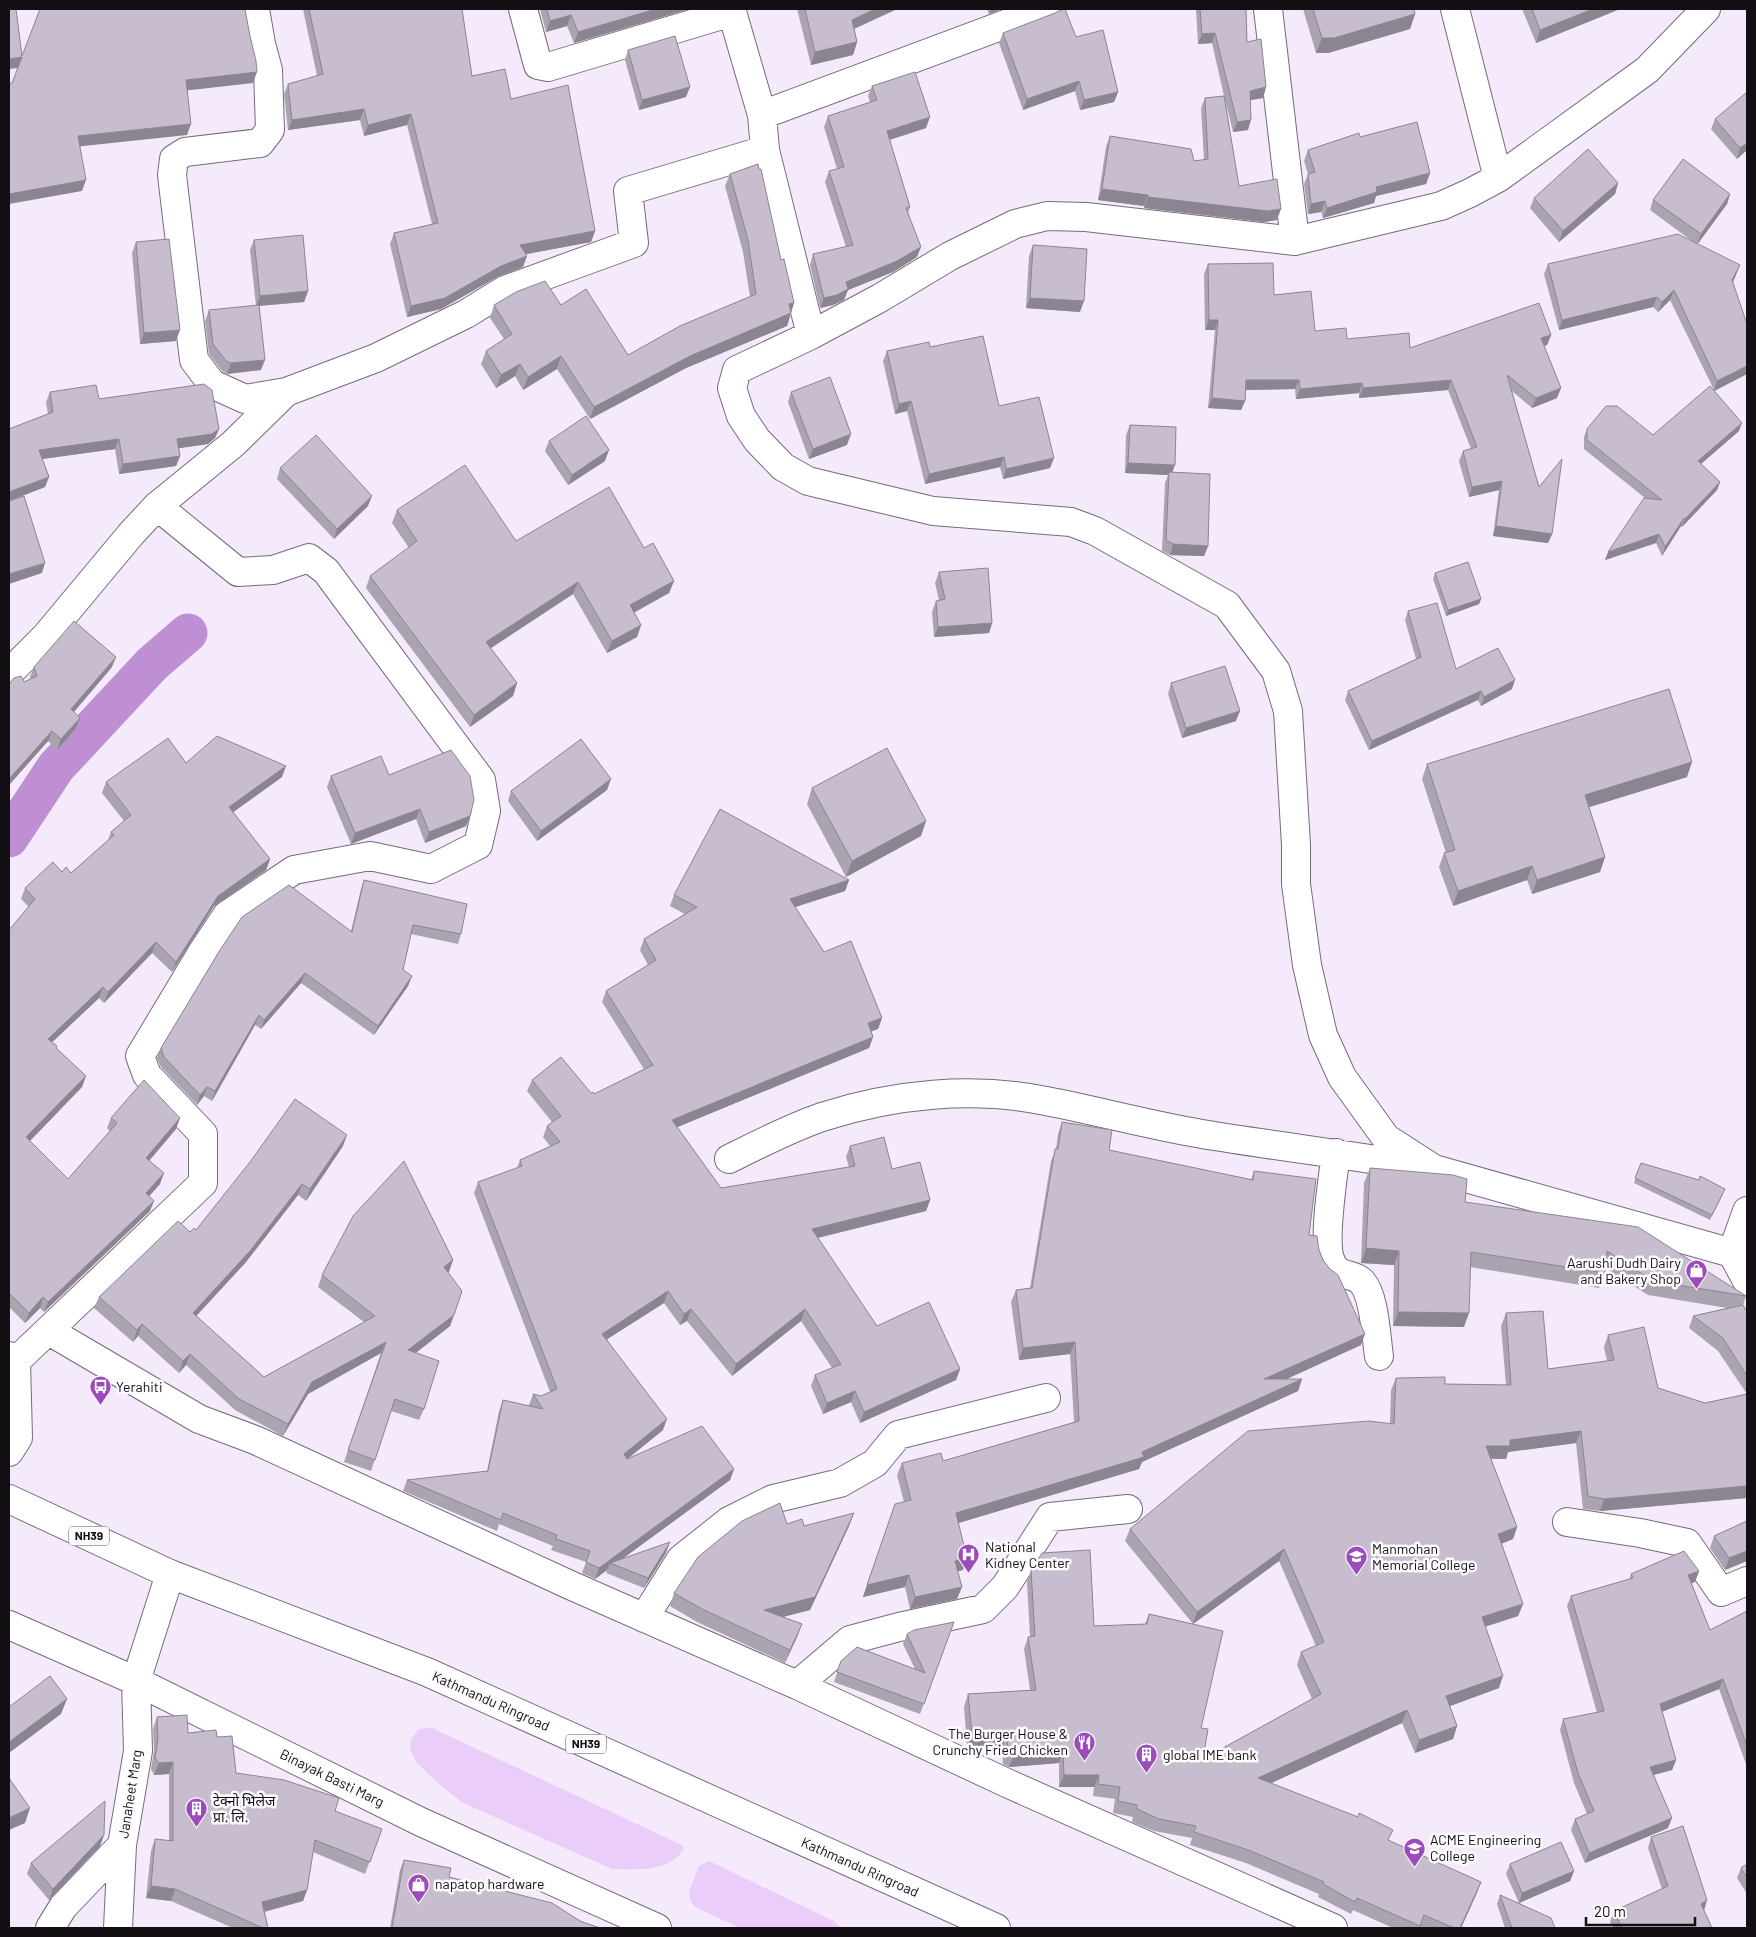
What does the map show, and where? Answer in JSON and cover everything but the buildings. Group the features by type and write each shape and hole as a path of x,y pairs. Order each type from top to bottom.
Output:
{"main road":[{"path":"255,9 268,70 270,130 260,143 185,152 174,159 172,175 194,360 212,384 245,399 286,392 376,358 466,314 505,290 634,243 628,191 765,150"},
{"path":"524,9 538,65 548,67 732,12 762,115 765,150 811,335"},
{"path":"762,115 1046,9"},
{"path":"1268,9 1295,241"},
{"path":"1456,9 1498,178"},
{"path":"1434,1169 1386,1138 1342,1077 1323,1035 1307,965 1296,884 1296,845 1288,711 1276,671 1227,605 1095,530 1071,522 933,510 808,480 783,467 757,440 741,416 732,388 737,370 811,335 880,298 950,256 1015,224 1047,216 1086,217 1295,241 1441,206 1498,178 1647,70 1706,9"},
{"path":"9,673 46,636 131,534 157,506 233,444 286,392"},
{"path":"9,1452 18,1438 12,1359 48,1331 203,1183 203,1134 147,1074 140,1056 203,951 227,915 294,870 370,856 431,869 478,845 486,811 481,780 326,571 309,558 273,570 238,572 157,506"},
{"path":"729,1159 776,1136 822,1118 869,1104 917,1096 1003,1095 1046,1101 1201,1134 1434,1169 1732,1253 1747,1281"},
{"path":"1336,1153 1328,1228 1329,1258 1334,1268 1344,1275 1358,1278 1363,1283 1369,1296 1379,1356"},
{"path":"1732,1253 1747,1211"},
{"path":"48,1331 199,1419 255,1440 644,1618 797,1685 1009,1784 1333,1928"},
{"path":"644,1618 680,1559 729,1522 773,1499 840,1483 876,1463 898,1435 1046,1398"},
{"name":"Kathmandu Ringroad","path":"9,1498 170,1574 427,1672 996,1928"},
{"path":"797,1685 850,1640 899,1627 983,1609 1005,1588 1050,1518 1128,1509"},
{"path":"1567,1522 1640,1533 1687,1543 1721,1592 1747,1581"},
{"name":"Janaheet Marg","path":"118,1928 122,1845 138,1751 136,1681 170,1574"},
{"name":"Binayak Basti Marg","path":"9,1625 136,1681 421,1822 657,1928"},
{"path":"50,1928 63,1907 122,1845"}],"shaded area":[{"path":"432,1728 682,1845 684,1848 671,1862 652,1868 612,1869 463,1803 440,1785 417,1763 410,1749 411,1739 419,1729"},
{"path":"709,1861 834,1921 841,1928 740,1928 695,1907 690,1900 689,1891 699,1866"}],"waterway":[{"path":"9,838 56,767 152,664 188,633"}],"place":[{"name":"Aarushi Dudh Dairy and Bakery Shop","path":"1697,1290"},
{"name":"Yerahiti","path":"100,1406"},
{"name":"National Kidney Center","path":"969,1574"},
{"name":"Manmohan Memorial College","path":"1356,1576"},
{"name":"The Burger House & Crunchy Fried Chicken","path":"1084,1761"},
{"name":"global IME bank","path":"1147,1774"},
{"name":"टेक्नो भिलेज प्रा. लि.","path":"197,1828"},
{"name":"ACME Engineering College","path":"1414,1867"},
{"name":"napatop hardware","path":"419,1903"}]}
